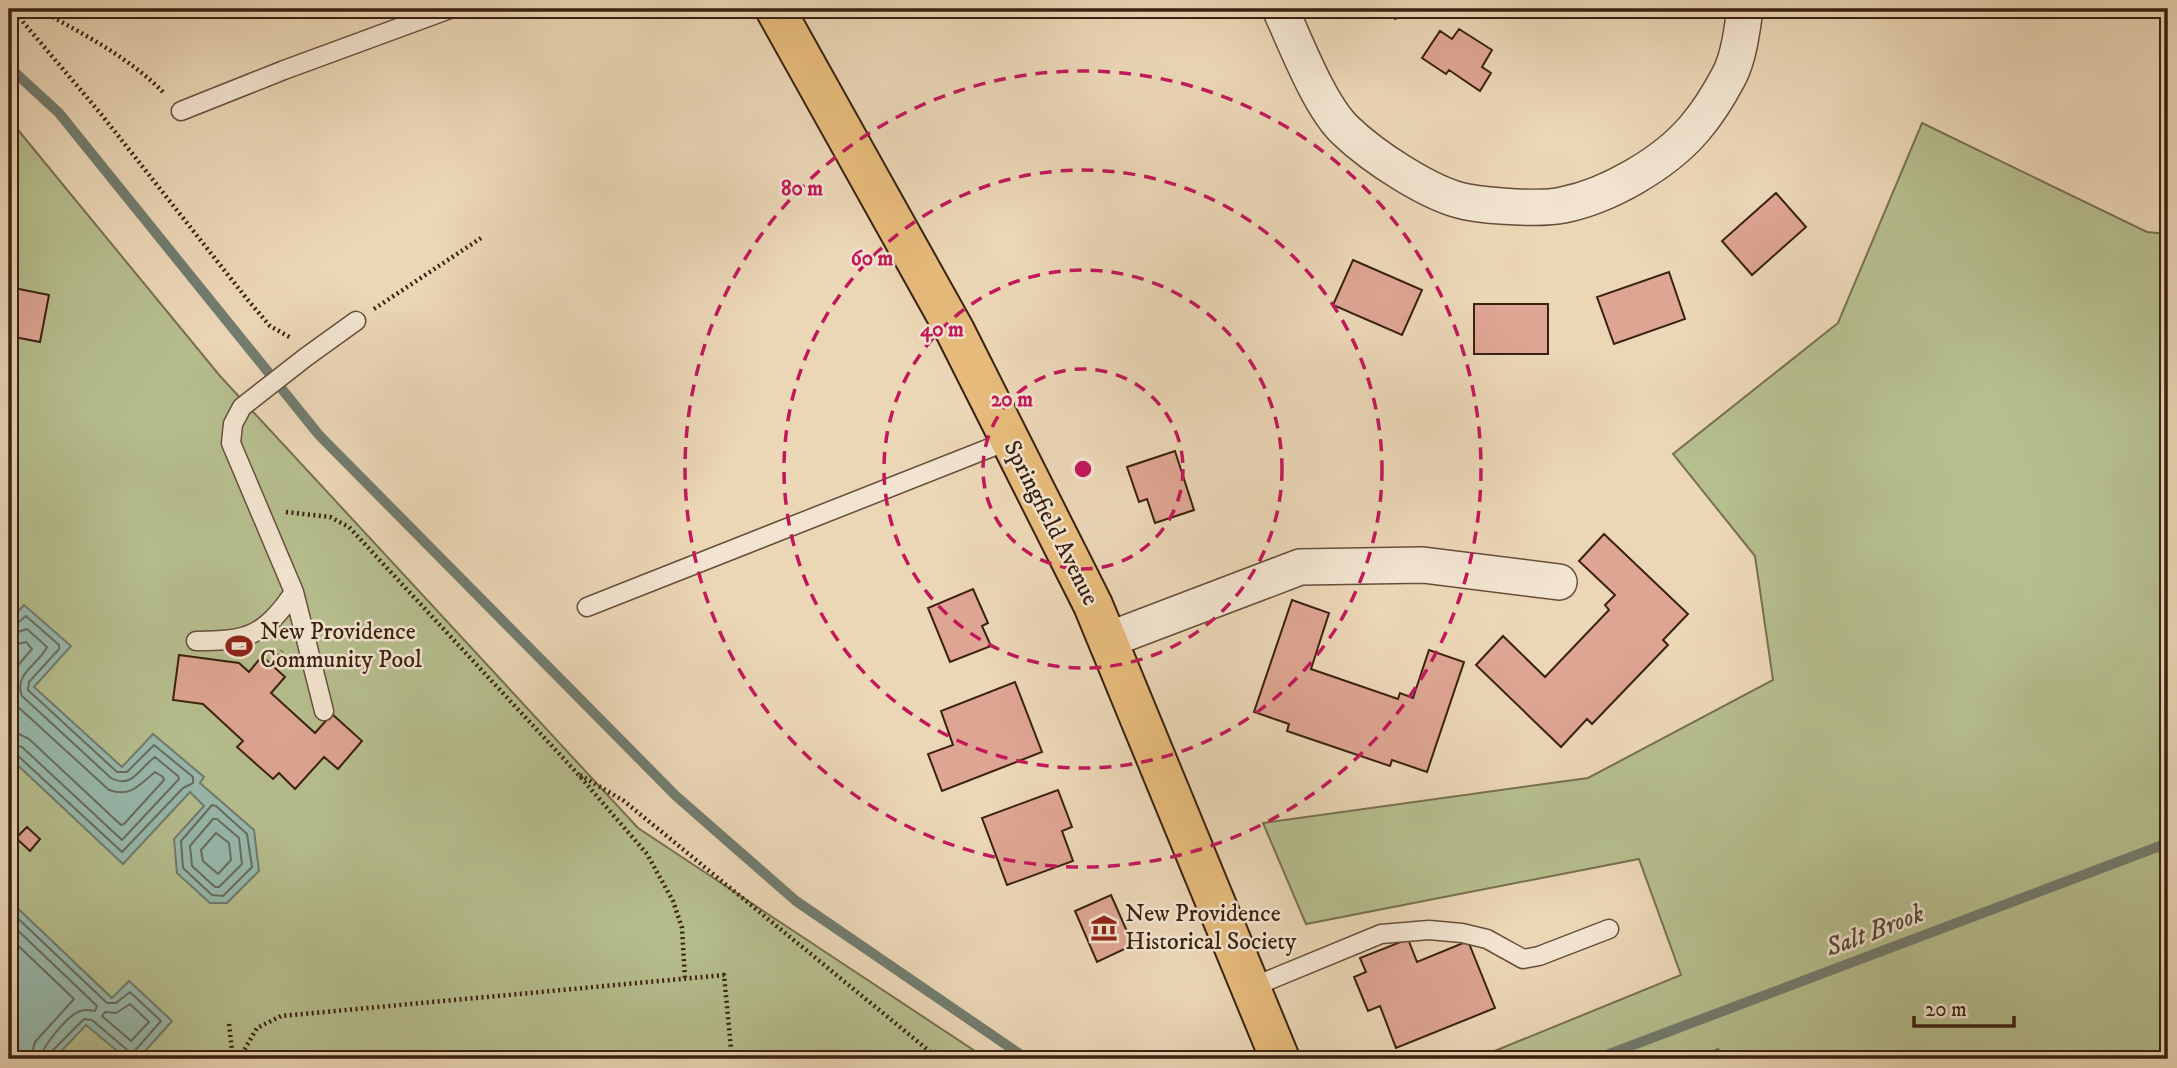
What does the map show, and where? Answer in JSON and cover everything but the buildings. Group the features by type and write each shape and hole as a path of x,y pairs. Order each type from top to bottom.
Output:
{"main road":[{"name":"Springfield Avenue","path":"775,9 955,331 1093,605 1280,1059"}],"street":[{"path":"1280,9 1319,91 1344,129 1383,162 1422,184 1467,202 1507,206 1562,206 1611,188 1653,165 1694,129 1731,74 1745,9"},
{"path":"1108,640 1300,567 1423,565 1559,582"}],"lane":[{"path":"181,111 450,9"},
{"path":"324,711 294,592 232,443 233,424 242,407 356,321"},
{"path":"587,607 1010,440"},
{"path":"196,641 231,641 250,635 279,614 294,592"},
{"path":"1251,988 1381,934 1429,930 1462,933 1487,939 1523,959 1539,956 1609,929"}],"path":[{"path":"12,9 101,114 254,308 270,326 297,342 308,355"},
{"path":"38,9 129,62 148,77 181,111"},
{"path":"356,321 481,238"},
{"path":"261,508 330,517 349,527 576,772 647,854 662,878 682,928 685,979"},
{"path":"576,772 624,801 939,1059"},
{"path":"239,1059 257,1028 281,1016 724,975 732,1059"},
{"path":"229,1024 233,1059"}],"green space":[{"name":"New Providence Community Pool","path":"9,119 220,376 638,828 987,1059 9,1059"},
{"path":"1922,123 2147,232 2168,234 2168,1059 1724,1059 1718,1049 1696,1059 1475,1059 1681,975 1639,859 1306,924 1263,823 1588,778 1773,680 1755,556 1673,454 1838,323"}],"water":[{"path":"24,605 71,646 34,687 122,767 153,734 204,777 200,783 254,830 259,871 227,903 210,903 177,873 174,839 204,806 190,792 123,864 9,757 9,622"},
{"path":"9,900 112,998 129,981 172,1021 138,1059 127,1059 86,1025 54,1059 9,1059"}],"waterway":[{"path":"9,67 59,113 319,435 676,796 796,901 1027,1059"},
{"name":"Salt Brook","path":"1596,1059 2168,843"}],"place":[{"name":"New Providence Community Pool","path":"239,646"},
{"name":"New Providence Historical Society","path":"1104,928"}]}
